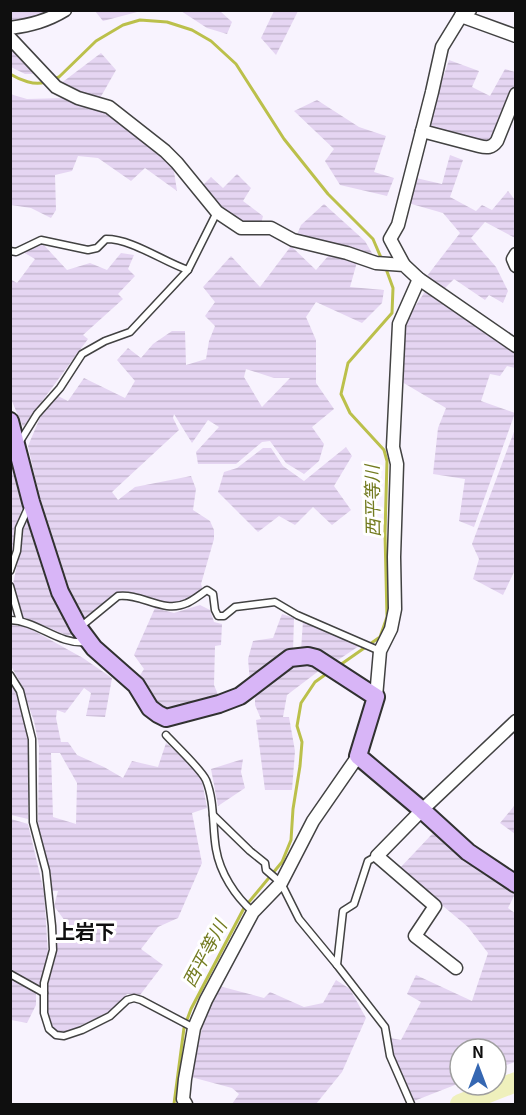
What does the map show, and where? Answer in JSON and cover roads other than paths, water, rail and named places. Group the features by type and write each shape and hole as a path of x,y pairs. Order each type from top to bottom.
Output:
{"street":[{"path":"10,28 40,22 65,10"},
{"path":"398,265 390,239 398,225 442,47 463,12 516,36"},
{"path":"10,38 55,86 78,98 109,107 177,163 217,212 241,228 271,228 293,240 347,253 376,264 398,265 516,346"},
{"path":"422,131 487,148 494,146 516,94"},
{"path":"516,254 513,259 516,266"},
{"path":"186,1104 183,1099 185,1078 194,1028 206,1000 253,911 281,883 313,821 358,756 376,697 378,650 391,629 395,609 397,464 393,447 399,324 419,279"},
{"path":"10,421 31,502 60,592 89,642 108,662 136,685 150,708 166,718 219,704 240,696 283,662 295,656 316,658 376,697"},
{"path":"456,968 415,936 435,906 376,856 516,721"},
{"path":"358,756 468,852 516,884"}],"lane":[{"path":"18,446 37,414 60,388 82,354 105,341 130,332 188,270 217,212"},
{"path":"10,250 16,252 41,240 88,250 98,249 106,239 119,239 167,263 188,270"},
{"path":"10,571 17,551 19,528 31,502"},
{"path":"10,586 20,621"},
{"path":"79,628 118,596 126,595 169,608 187,603 207,590 213,594 218,616 224,616 235,607 275,602 297,615 378,650"},
{"path":"10,620 20,621 67,641 89,642"},
{"path":"10,675 20,691 32,739 33,822 46,871 52,926 53,950 44,983 44,1013 49,1029 56,1035 64,1036 82,1030 110,1016 127,1000 134,998 194,1028"},
{"path":"166,735 205,779 213,815 216,850 224,874 241,900 253,911"},
{"path":"213,815 250,851 265,862 266,870 281,883 299,919 385,1027 390,1056 411,1104"},
{"path":"337,965 343,911 354,904 368,861 376,856"},
{"path":"10,974 44,993"}],"waterway":[{"name":"西平等川","path":"54,79 59,77 96,41 123,25 140,20 167,22 192,30 211,41 236,64 284,139 328,194 373,239 382,260"},
{"name":"西平等川","path":"10,74 28,82 45,82"},
{"name":"西平等川","path":"340,665 380,637 387,617 385,533 387,461 384,450 350,413 341,394 348,363 392,313 393,288 385,266"},
{"name":"西平等川","path":"174,1104 184,1028 191,1009 244,908 282,862 291,840 302,742 297,726 301,703 315,682 329,672"},
{"path":"460,1104 516,1082"}],"district":[{"name":"上岩下","path":"85,932"}]}
